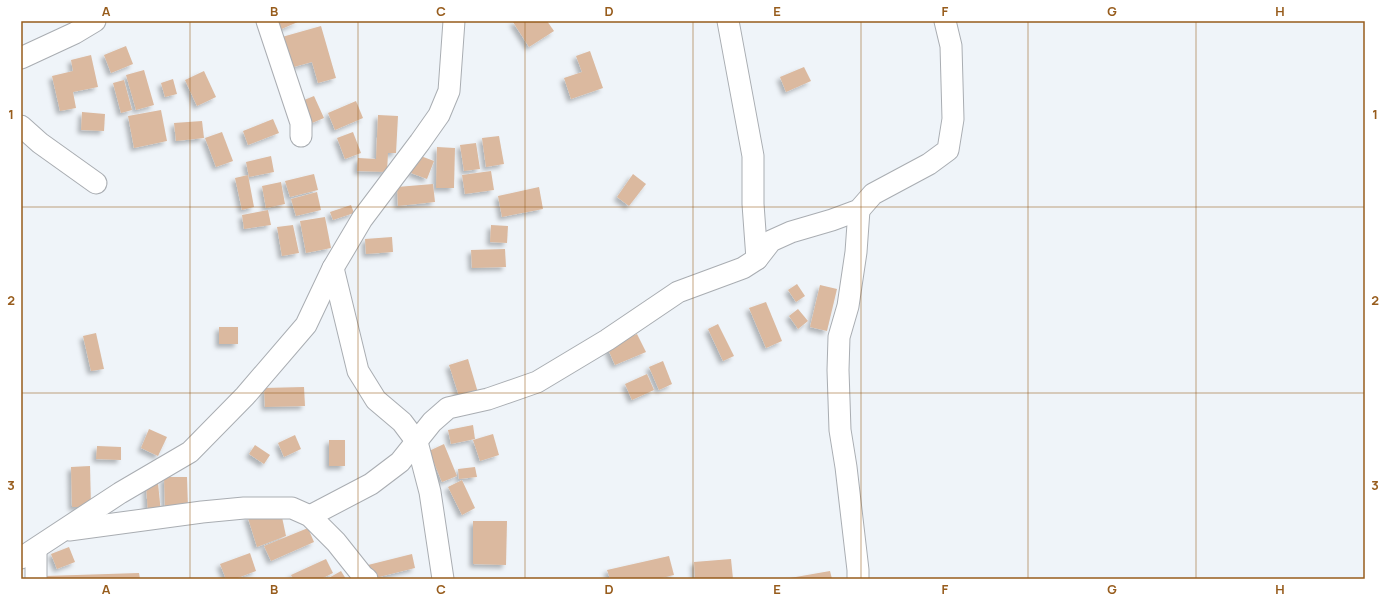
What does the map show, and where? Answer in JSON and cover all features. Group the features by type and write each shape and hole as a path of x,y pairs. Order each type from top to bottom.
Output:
{"street":[{"path":"21,58 75,33 95,21"},
{"path":"267,21 301,123 301,136"},
{"path":"36,579 28,554 120,493 190,452 245,396 306,325 333,268 362,219 439,115 449,91 454,21"},
{"path":"728,21 752,156 752,204 757,259"},
{"path":"310,516 371,484 400,462 432,422 448,408 488,399 537,382 607,340 678,292 743,268 757,259 771,241 791,232 832,220 859,210 873,194 929,164 948,150 953,119 951,46 945,21"},
{"path":"21,126 40,143 96,183"},
{"path":"858,579 847,475 840,430 838,370 839,336 848,306 856,252 859,210"},
{"path":"333,268 358,371 376,400 402,422 417,442 430,492 443,579"},
{"path":"65,530 244,508 292,508 310,516 336,542 367,579"}],"building":[{"path":"273,21 300,21 277,31"},
{"path":"547,21 554,31 529,47 513,22"},
{"path":"321,26 336,78 318,83 312,62 290,68 282,37"},
{"path":"126,46 133,64 111,73 104,55"},
{"path":"590,51 603,88 571,99 564,78 582,72 576,56"},
{"path":"91,55 98,87 73,92 76,108 60,111 52,76 73,71 71,60"},
{"path":"804,67 811,81 786,92 780,77"},
{"path":"144,70 154,105 136,110 126,75"},
{"path":"204,71 216,97 197,106 185,80"},
{"path":"173,79 177,94 165,97 161,83"},
{"path":"124,80 132,110 121,113 113,83"},
{"path":"314,96 324,118 307,125 297,103"},
{"path":"356,101 363,118 335,130 328,113"},
{"path":"161,110 167,141 134,148 128,116"},
{"path":"82,112 105,114 104,131 81,130"},
{"path":"378,115 398,116 396,153 388,153 387,172 357,171 358,158 376,159"},
{"path":"273,119 279,133 248,145 243,131"},
{"path":"202,121 204,138 176,141 174,123"},
{"path":"222,132 233,161 216,167 205,138"},
{"path":"353,132 361,153 345,159 337,138"},
{"path":"499,136 504,164 486,167 482,138"},
{"path":"476,143 480,169 464,171 460,145"},
{"path":"437,147 455,148 454,188 436,188"},
{"path":"418,155 434,161 427,179 411,173"},
{"path":"271,156 274,172 249,177 246,162"},
{"path":"491,171 494,190 465,194 462,175"},
{"path":"314,174 318,190 290,197 285,181"},
{"path":"633,174 646,184 629,206 617,197"},
{"path":"248,175 254,207 242,210 235,178"},
{"path":"281,182 285,204 266,208 262,186"},
{"path":"433,184 435,202 398,206 397,187"},
{"path":"539,187 543,209 502,217 498,196"},
{"path":"317,192 321,210 296,216 291,199"},
{"path":"351,205 354,213 333,220 330,212"},
{"path":"268,210 271,225 244,229 242,215"},
{"path":"325,217 331,248 306,253 300,221"},
{"path":"293,225 299,253 282,256 277,227"},
{"path":"491,225 508,226 507,243 490,242"},
{"path":"392,237 393,252 366,254 365,239"},
{"path":"505,249 506,267 472,268 471,250"},
{"path":"797,284 805,296 796,302 788,290"},
{"path":"820,285 837,289 827,331 810,327"},
{"path":"766,302 782,341 766,348 749,308"},
{"path":"798,309 808,321 798,329 789,316"},
{"path":"718,324 734,356 723,361 708,329"},
{"path":"219,327 238,327 238,344 219,344"},
{"path":"96,333 104,369 91,371 83,336"},
{"path":"637,334 646,352 615,365 607,347"},
{"path":"468,359 479,396 461,402 449,365"},
{"path":"663,361 672,384 659,390 649,367"},
{"path":"647,374 654,390 632,400 625,384"},
{"path":"304,387 305,406 265,407 264,388"},
{"path":"473,425 475,439 451,444 448,430"},
{"path":"149,429 167,437 158,456 141,448"},
{"path":"493,434 499,455 480,461 473,440"},
{"path":"295,435 301,449 284,457 278,443"},
{"path":"329,440 345,440 345,466 329,466"},
{"path":"444,444 457,476 442,482 429,451"},
{"path":"255,445 270,455 264,464 249,454"},
{"path":"97,446 121,447 121,460 96,459"},
{"path":"90,466 91,507 72,507 71,467"},
{"path":"475,467 477,477 459,479 458,469"},
{"path":"164,477 187,477 188,508 165,509"},
{"path":"462,480 475,508 462,515 448,487"},
{"path":"158,483 161,513 148,514 146,484"},
{"path":"247,515 282,517 286,536 257,547"},
{"path":"473,521 507,521 506,565 473,564"},
{"path":"308,528 314,542 271,561 264,546"},
{"path":"69,547 75,562 57,569 51,554"},
{"path":"250,553 256,571 235,579 226,579 220,564"},
{"path":"412,554 415,568 371,579 368,565"},
{"path":"669,556 674,575 657,579 610,579 607,570"},
{"path":"326,559 333,573 321,579 293,579 291,575"},
{"path":"731,559 733,579 695,579 694,562"},
{"path":"341,571 346,579 327,579"},
{"path":"830,571 832,579 790,579 790,578"},
{"path":"139,573 140,579 45,579 45,576"}]}
